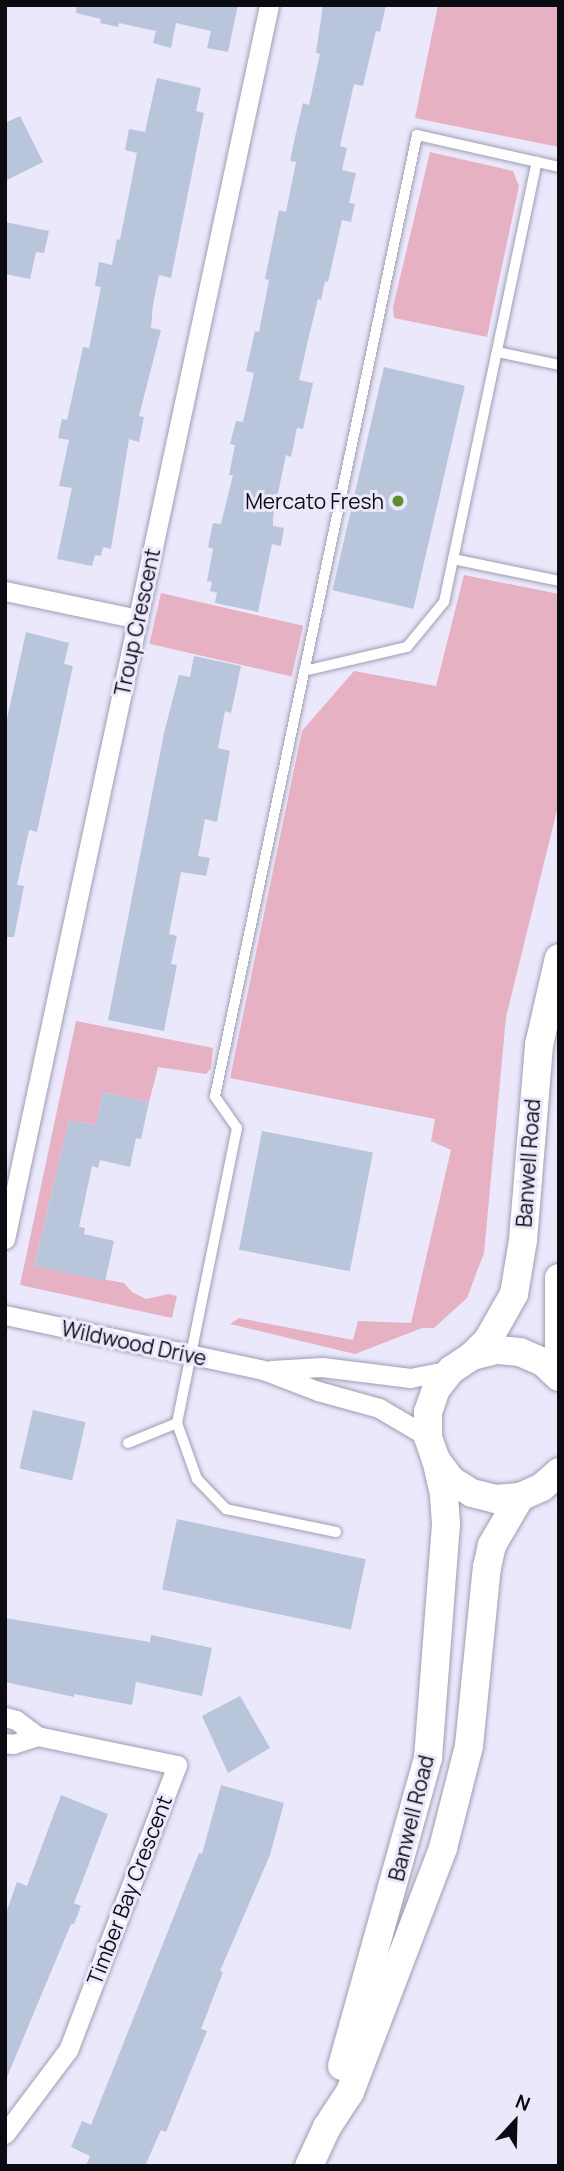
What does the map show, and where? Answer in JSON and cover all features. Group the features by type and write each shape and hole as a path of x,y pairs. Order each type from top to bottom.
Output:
{"main road":[{"name":"Banwell Road","path":"327,2127 428,1758 446,1524 444,1494 432,1449 428,1412 436,1389 488,1340 514,1294 523,1240 539,1045 559,958"},
{"path":"559,1278 556,1327 559,1346"},
{"path":"461,1363 496,1350 520,1352 543,1363 559,1377"},
{"path":"432,1449 451,1480 472,1493 496,1499 545,1487"},
{"name":"Banwell Road","path":"309,2166 327,2127 350,2092 457,1805 469,1746 487,1567 492,1545 545,1487"}],"street":[{"name":"Troup Crescent","path":"5,1239 269,5"},
{"path":"5,591 138,619"},
{"name":"Wildwood Drive","path":"5,1315 263,1370 318,1391 379,1408 432,1449"},
{"name":"Wildwood Drive","path":"263,1370 322,1367 410,1378 461,1363"},
{"name":"Timber Bay Crescent","path":"5,1717 16,1720 37,1736 177,1765 68,2050 5,2134"},
{"name":"Timber Bay Crescent","path":"5,1743 13,1744 37,1736"}],"lane":[{"path":"336,1532 226,1508 197,1479 177,1423 237,1128 215,1096 417,135 559,167"},
{"path":"304,671 407,647 444,602 537,162"},
{"path":"497,352 559,365"},
{"path":"453,559 559,581"},
{"path":"128,1443 177,1423"}],"shaded area":[{"path":"438,5 559,5 559,147 415,118"},
{"path":"430,152 513,171 519,186 487,337 394,318 393,307"},
{"path":"464,575 559,594 559,802 506,1017 484,1253 467,1298 434,1328 422,1328 355,1354 230,1324 239,1318 353,1340 358,1321 411,1323 451,1150 431,1141 435,1119 230,1078 302,731 354,671 436,686"},
{"path":"161,593 303,626 292,677 149,644"},
{"path":"76,1021 213,1048 211,1068 206,1074 158,1067 149,1102 103,1092 96,1125 69,1120 34,1266 124,1283 132,1292 146,1299 169,1294 177,1296 172,1318 20,1285"}],"building":[{"path":"77,5 238,5 228,52 207,48 211,31 176,23 171,48 153,43 156,31 119,23 118,27 100,23 101,19 76,13"},
{"path":"323,5 386,5 380,32 376,31 363,86 354,84 340,146 347,148 342,170 356,173 349,203 355,204 351,222 342,220 328,282 325,281 321,300 318,299 308,340 299,380 313,383 303,429 297,428 291,457 286,455 273,517 273,526 284,528 281,546 272,544 258,612 215,603 217,593 210,591 212,582 207,581 213,549 208,547 213,523 221,524 233,475 229,475 235,445 230,444 236,421 243,422 254,373 246,371 255,331 259,332 269,280 265,279 279,210 286,212 296,162 290,161 295,137 303,103 309,105 320,54 316,53"},
{"path":"157,78 201,88 196,111 204,113 171,278 159,275 153,304 151,328 161,330 139,416 144,417 139,442 129,439 111,549 103,547 101,556 95,555 92,566 57,559 72,488 59,486 69,440 58,438 62,419 67,420 83,347 89,348 101,287 95,286 99,262 112,265 117,239 120,240 137,153 125,150 129,129 145,132"},
{"path":"20,116 43,162 5,181 5,123"},
{"path":"5,222 49,231 44,253 36,252 30,279 5,274"},
{"name":"Mercato Fresh","path":"384,367 465,386 413,609 332,590"},
{"path":"26,632 69,643 64,664 73,666 37,832 29,830 17,885 24,886 14,937 5,937 5,728"},
{"path":"194,656 241,666 231,713 225,711 218,748 230,751 217,822 205,819 198,856 210,858 206,876 181,872 169,934 177,936 171,964 177,965 164,1031 108,1020 164,733 179,675 190,677"},
{"path":"103,1092 149,1102 141,1139 136,1138 130,1167 100,1160 98,1168 92,1166 79,1227 85,1228 84,1234 114,1241 105,1281 34,1266 69,1120 96,1125"},
{"path":"262,1131 373,1153 350,1271 239,1250"},
{"path":"33,1410 86,1422 72,1481 20,1468"},
{"path":"177,1519 366,1559 351,1630 162,1589"},
{"path":"5,1618 150,1642 151,1635 212,1648 202,1696 136,1682 132,1705 74,1694 74,1697 5,1682"},
{"path":"240,1696 270,1748 228,1773 202,1716"},
{"path":"221,1785 284,1803 270,1855 220,1971 223,1972 201,2029 207,2031 166,2132 161,2130 145,2166 86,2166 90,2156 71,2147 82,2121 91,2125 199,1853 202,1854"},
{"path":"61,1795 108,1814 74,1903 81,1906 5,2082 5,1916 17,1882 27,1886"}],"place":[{"name":"Mercato Fresh","path":"398,501"}]}
